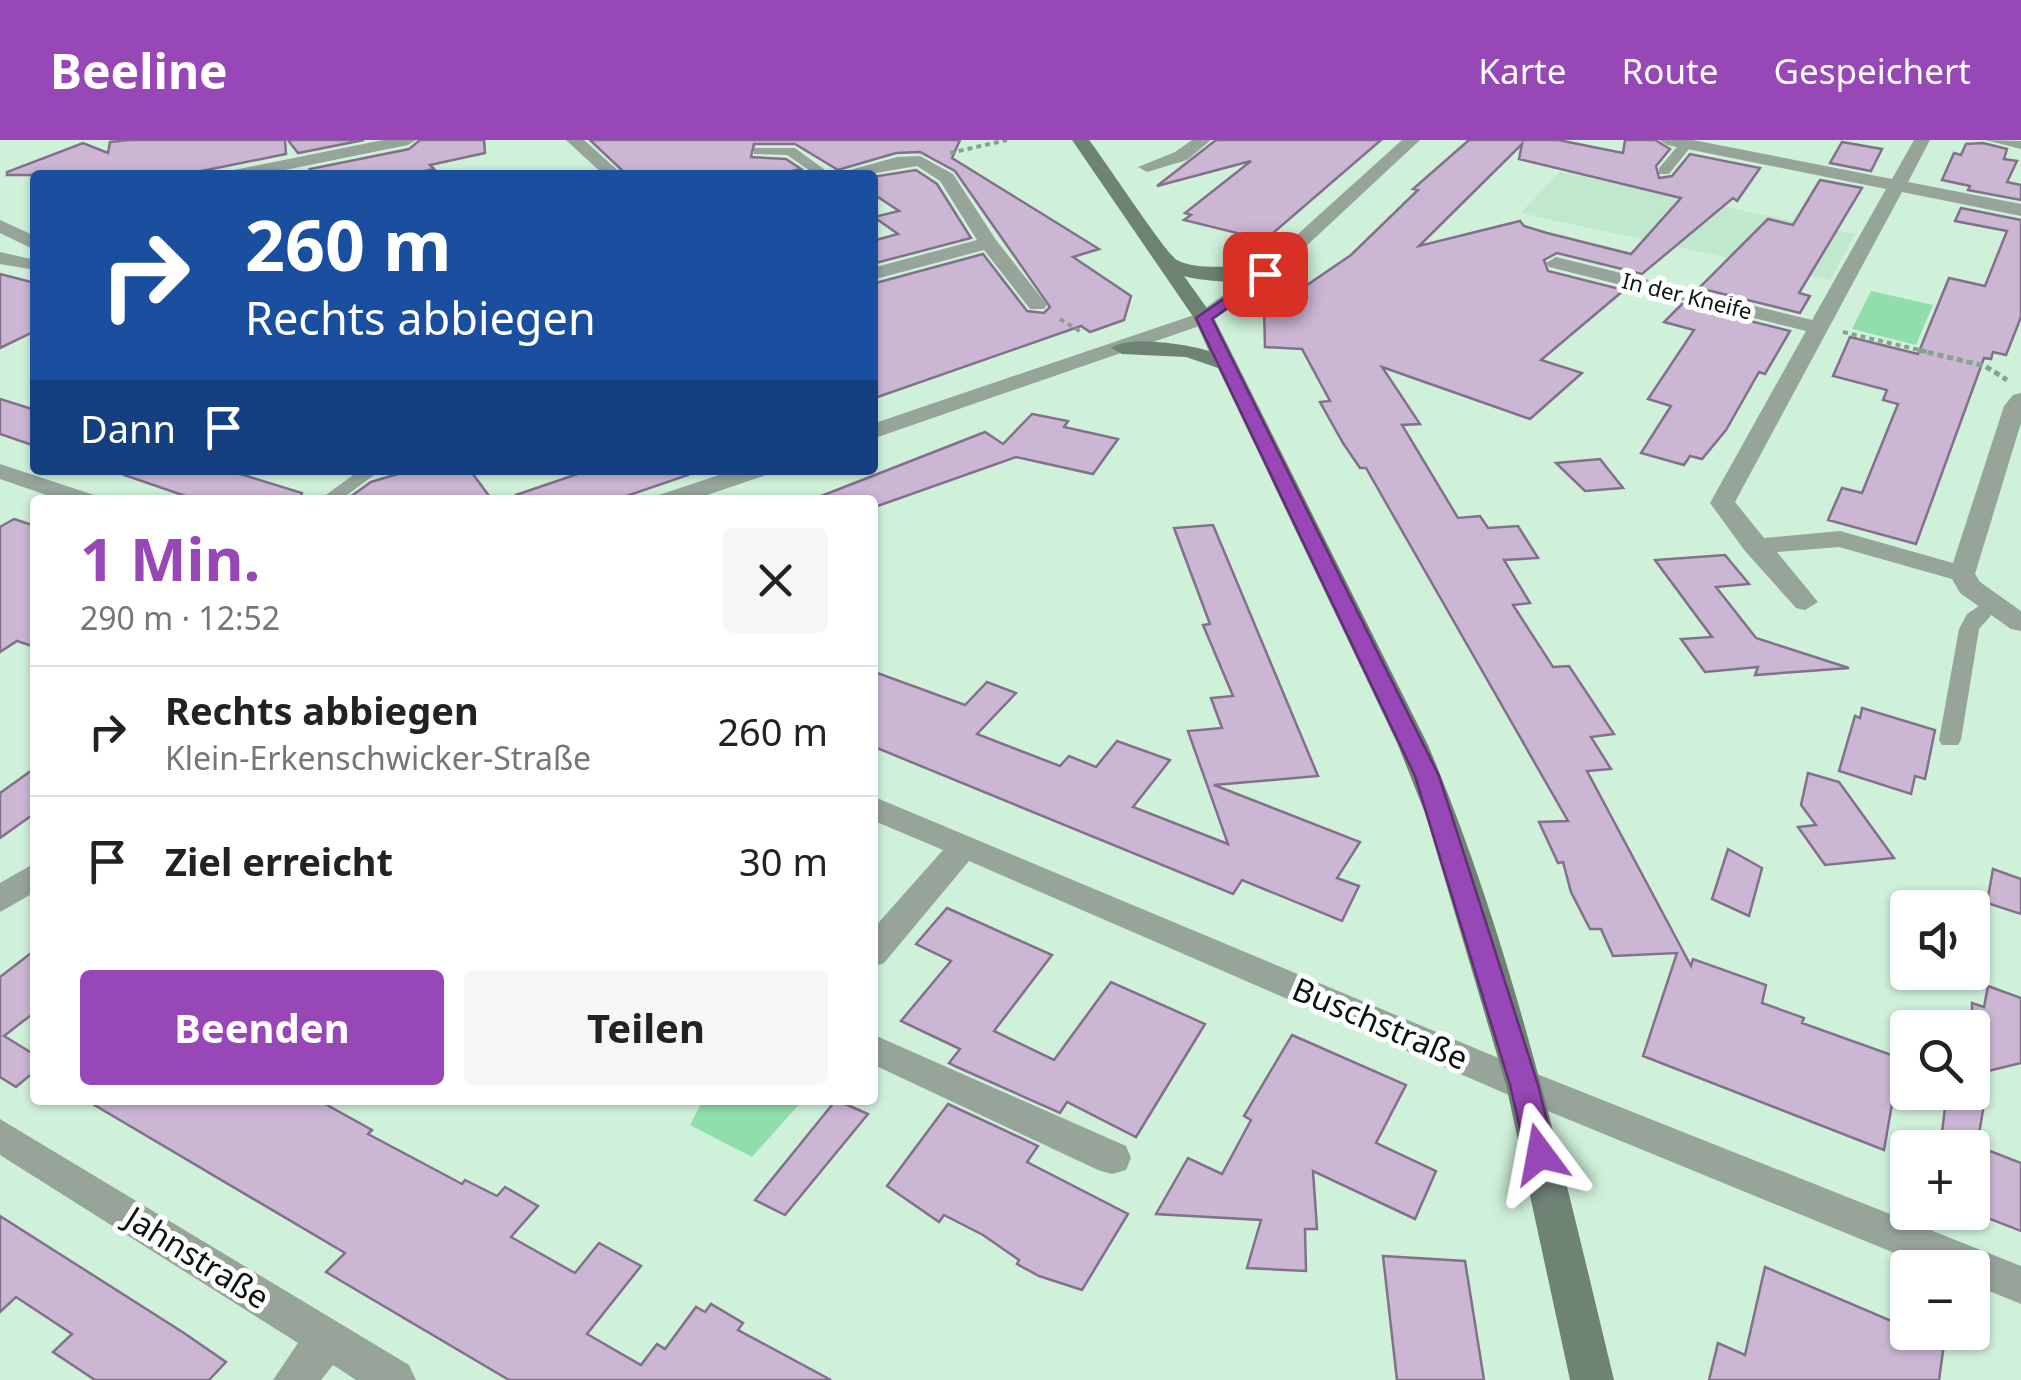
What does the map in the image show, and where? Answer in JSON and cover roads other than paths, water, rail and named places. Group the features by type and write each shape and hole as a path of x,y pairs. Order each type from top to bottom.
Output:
{"main road":[{"path":"1080,140 1108,174 1163,262 1204,318 1427,776 1524,1085 1592,1380"},
{"path":"1163,262 1202,275 1265,274"},
{"path":"1117,350 1189,352 1226,364"}],"street":[{"path":"259,170 408,140"},
{"path":"574,140 608,170"},
{"path":"1147,167 1181,156 1204,140"},
{"path":"878,430 1204,318 1265,274 1412,140"},
{"path":"1667,140 2021,210"},
{"path":"1804,602 1722,503 1922,140"},
{"path":"867,170 920,160 947,178 988,243 1037,305"},
{"path":"0,226 30,252"},
{"path":"878,272 988,243"},
{"path":"0,258 30,256"},
{"name":"In der Kneife","path":"1556,263 1818,328"},
{"path":"1962,574 2017,392"},
{"path":"0,470 71,495"},
{"path":"683,495 743,475"},
{"path":"1754,546 1840,539 1962,574 1969,587 2021,623"},
{"name":"Buschstraße","path":"878,810 1524,1085 2021,1285"},
{"path":"878,947 964,846"},
{"path":"0,900 30,879"},
{"path":"878,1051 1112,1158"},
{"name":"Jahnstraße","path":"0,1135 394,1380"},
{"path":"295,1380 327,1339"}],"lane":[{"path":"1991,140 2021,146"},
{"path":"1664,171 1687,144"},
{"path":"760,151 790,151 818,170"},
{"path":"335,495 365,475"},
{"path":"1950,740 1969,629 1974,618 1991,604"}]}
